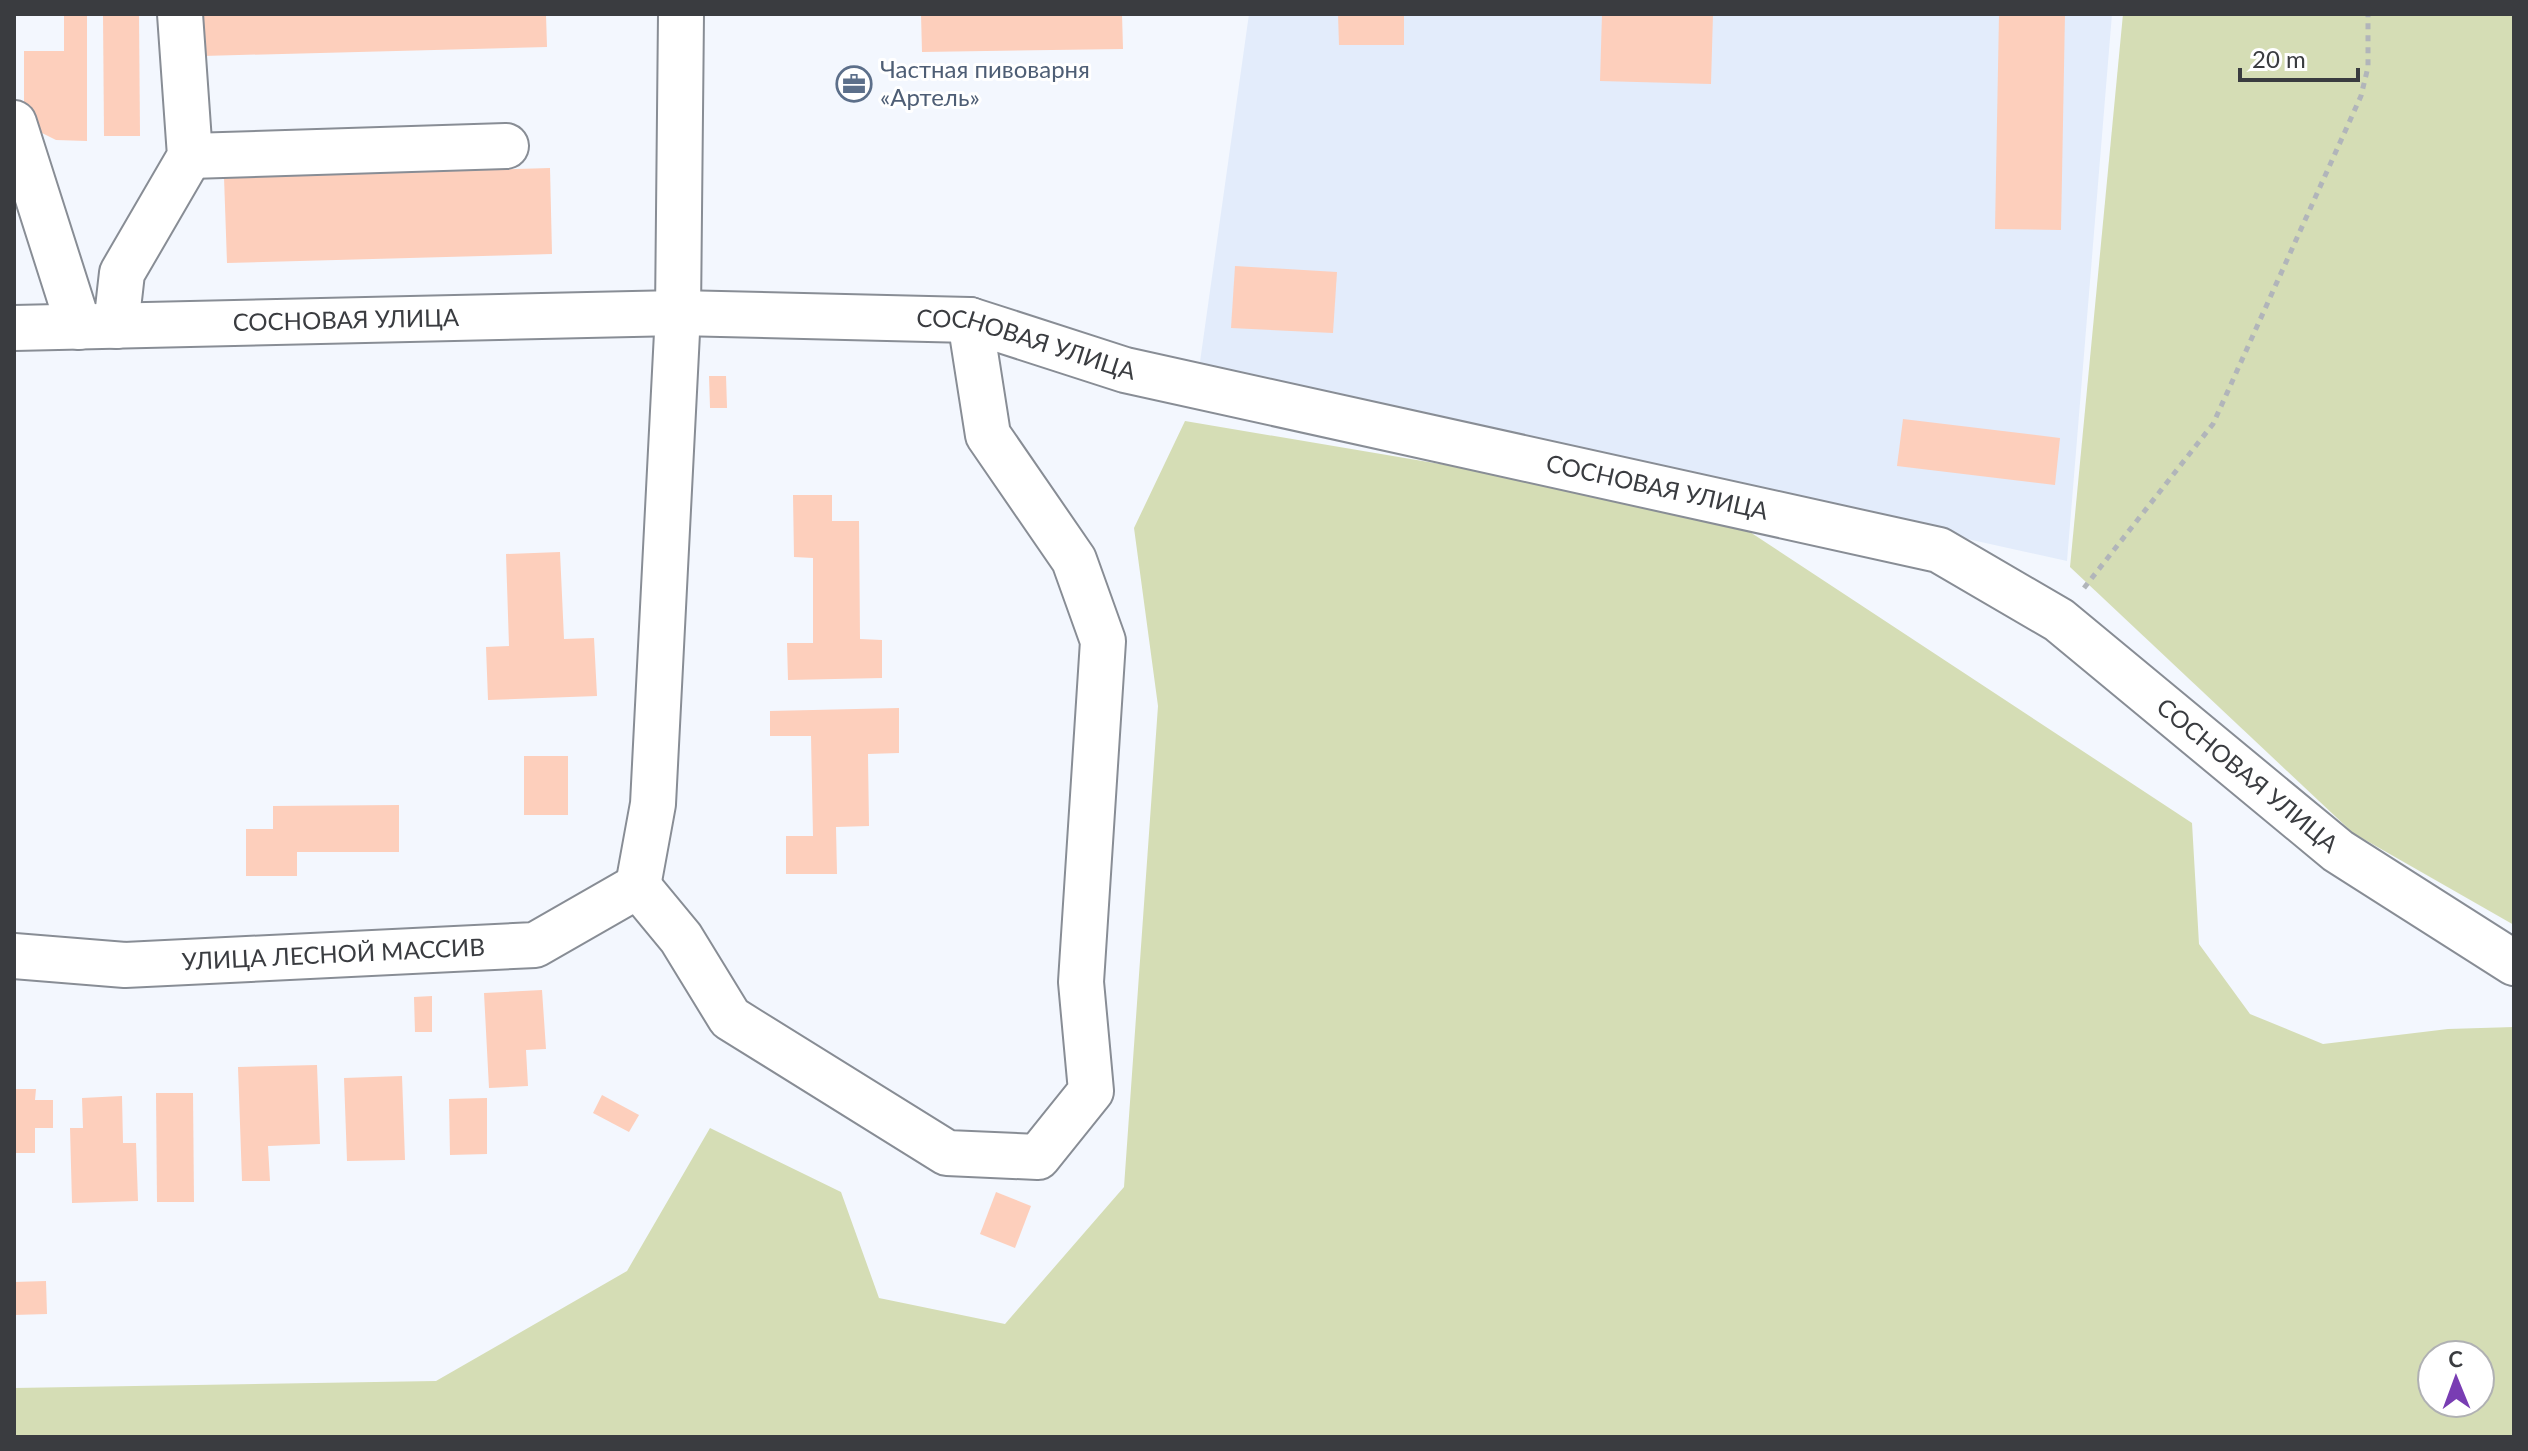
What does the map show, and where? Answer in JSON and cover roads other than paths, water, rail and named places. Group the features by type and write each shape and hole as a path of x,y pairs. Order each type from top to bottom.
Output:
{"street":[{"path":"98,326 122,273 190,156 180,14"},
{"path":"681,14 678,313 653,804 638,886 681,938 730,1018 947,1153 1038,1157 1091,1091 1081,982 1103,641 1074,560 988,435 970,320"},
{"path":"14,123 98,326"},
{"path":"190,156 506,146"},
{"name":"СОСНОВАЯ УЛИЦА","path":"14,328 678,313 970,320 1125,370 1939,550 2059,620 2338,851 2514,963"},
{"name":"УЛИЦА ЛЕСНОЙ МАССИВ","path":"14,956 125,965 535,945 638,886"}],"place":[{"name":"Частная пивоварня «Артель»","path":"854,84"}]}
